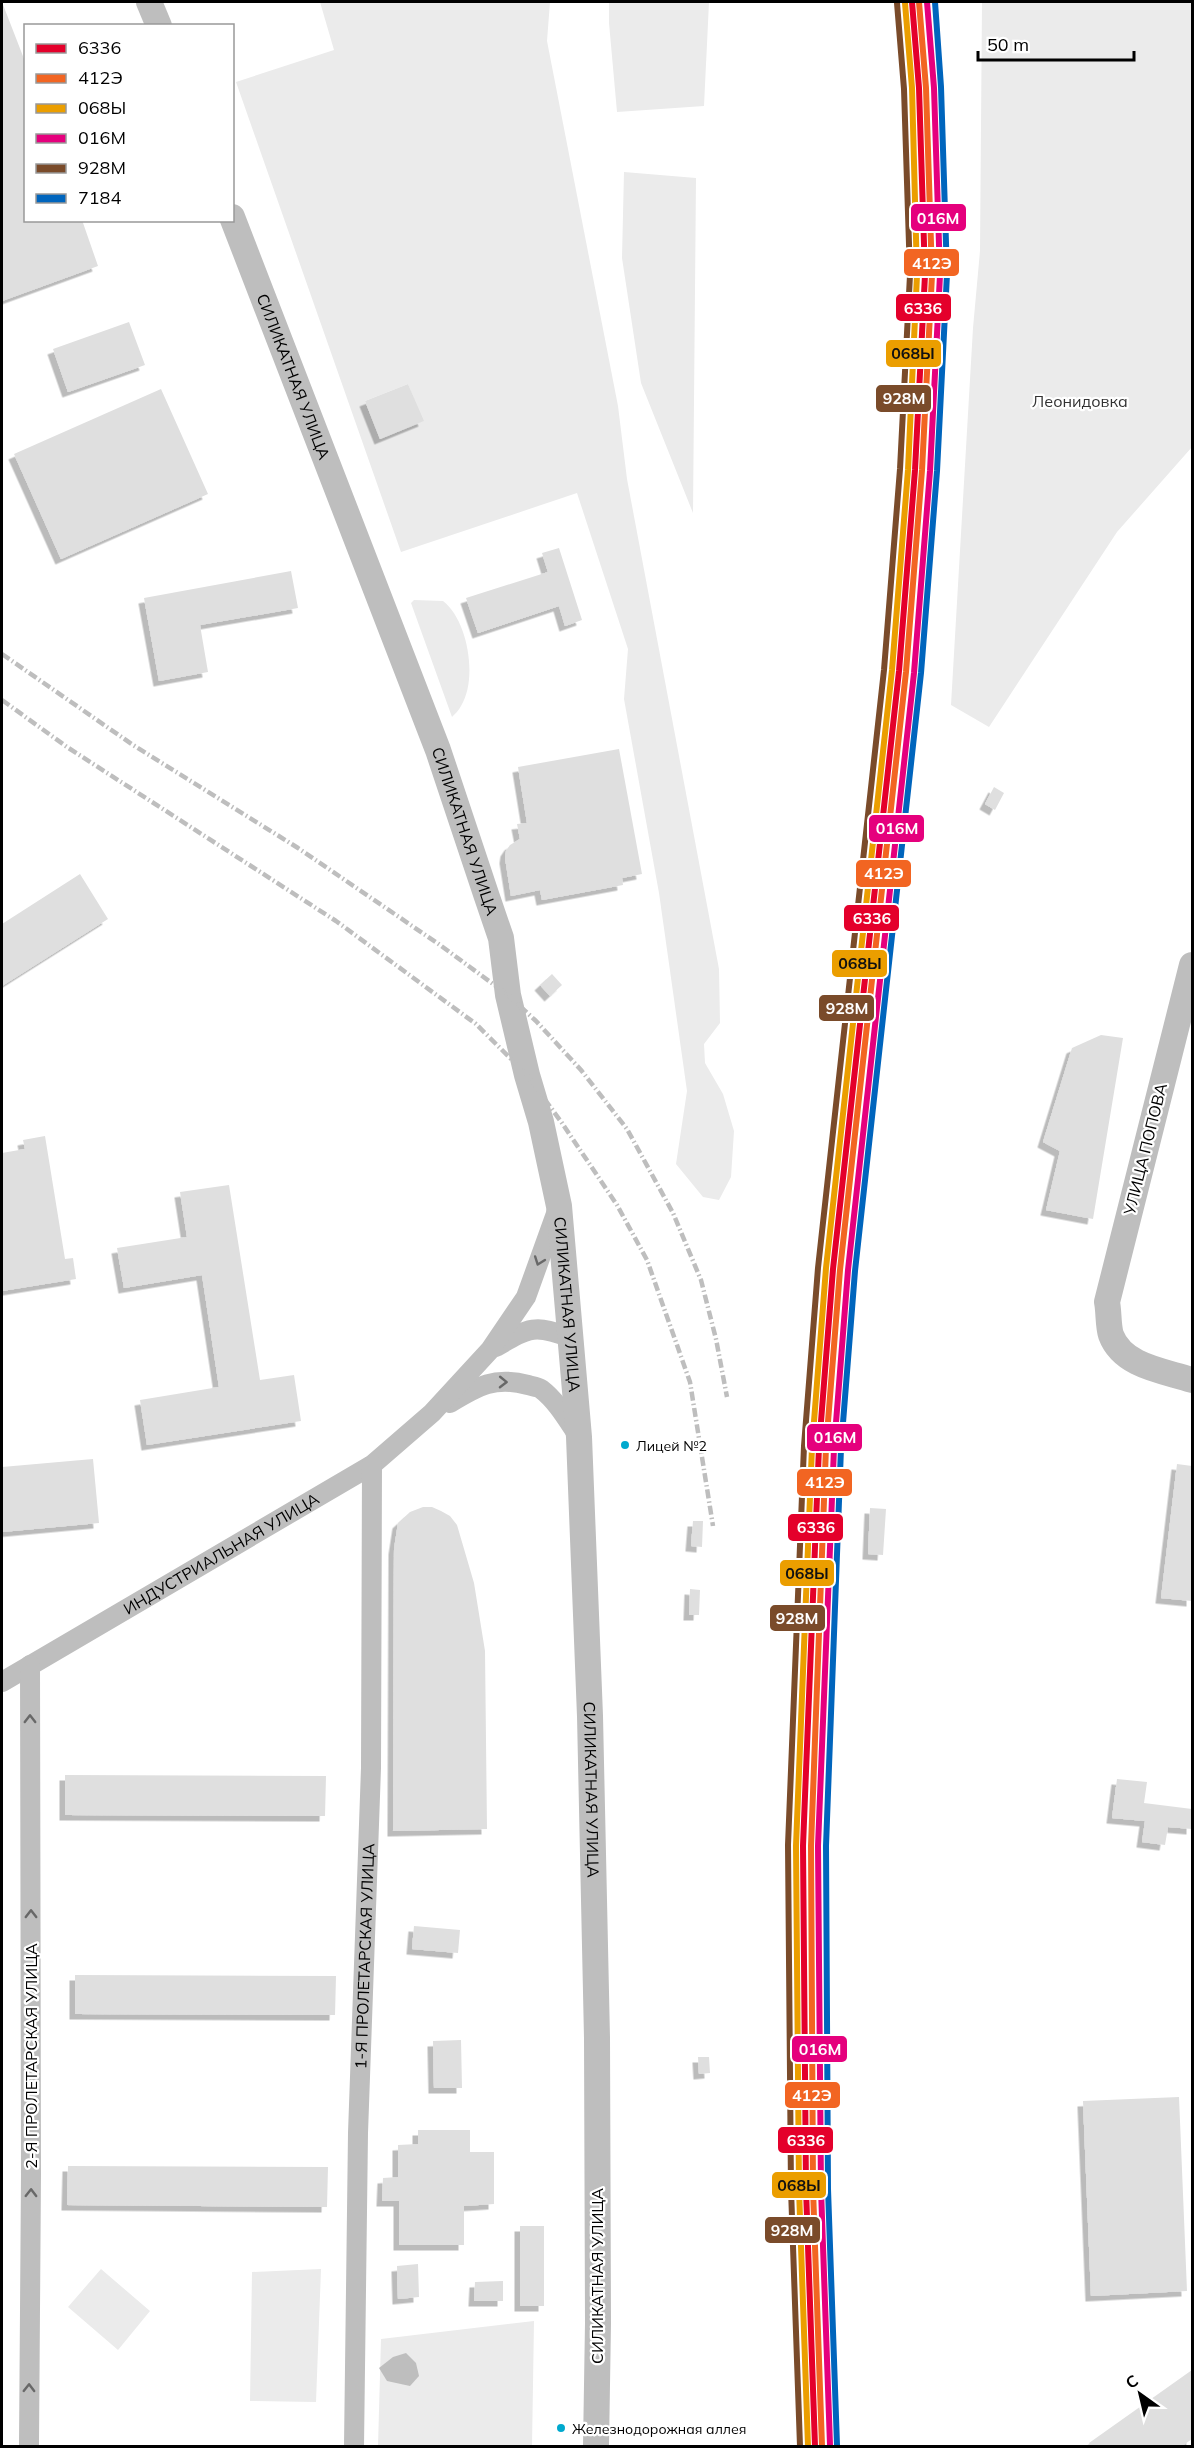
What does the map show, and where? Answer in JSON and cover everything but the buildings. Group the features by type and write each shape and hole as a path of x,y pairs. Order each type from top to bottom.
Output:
{"street":[{"path":"149,2 158,24"},
{"name":"СИЛИКАТНАЯ УЛИЦА","path":"234,222 438,750 491,907 501,938 515,1029 541,1122 559,1206 579,1437 590,1716 597,2038 596,2446"},
{"name":"УЛИЦА ПОПОВА","path":"1192,965 1107,1302 1111,1335 1119,1348 1133,1361 1192,1380"},
{"name":"ИНДУСТРИАЛЬНАЯ УЛИЦА","path":"2,1682 372,1465 432,1413 490,1350 526,1297 559,1206"},
{"name":"ИНДУСТРИАЛЬНАЯ УЛИЦА","path":"490,1350 532,1329 546,1329 571,1338"},
{"name":"ИНДУСТРИАЛЬНАЯ УЛИЦА","path":"432,1413 472,1390 496,1381 522,1383 540,1388 556,1405 579,1437"},
{"name":"1-Я ПРОЛЕТАРСКАЯ УЛИЦА","path":"354,2446 357,2133 371,1768 372,1465"},
{"name":"2-Я ПРОЛЕТАРСКАЯ УЛИЦА","path":"29,2446 30,1665"}],"green space":[{"path":"320,2 550,2 547,41 618,406 627,479 719,969 720,1023 704,1044 705,1063 723,1094 734,1131 731,1177 719,1200 703,1197 676,1164 687,1091 659,893 624,699 628,649 577,493 401,552 236,82 334,50","holes":["408,384 423,421 380,439 365,401"]},
{"path":"609,2 709,2 704,106 617,112"},
{"name":"Леонидовка","path":"982,2 1192,2 1192,447 1117,532 989,727 951,705 973,328 980,251"},
{"path":"624,172 696,178 693,513 641,383 622,258"},
{"path":"414,600 443,601 452,610 464,635 468,650 469,681 461,706 452,717 411,603"},
{"path":"101,2269 150,2311 118,2350 68,2307"},
{"path":"321,2269 316,2402 250,2401 252,2272"},
{"path":"534,2321 532,2446 378,2446 381,2339"}],"shaded area":[{"path":"406,2353 416,2363 419,2376 410,2386 387,2381 379,2368 393,2357"}],"railway":[{"path":"2,654 133,745 298,848 440,945 508,995 536,1021 581,1070 627,1129 673,1213 701,1280 716,1339 727,1397"},
{"path":"2,700 67,747 336,921 476,1024 527,1075 617,1205 647,1260 690,1382 713,1526"}],"transit line":[{"name":"6336","path":"815,2446 806,2189 803,1846 819,1447 833,1269 899,671 915,470 925,275 919,88 912,2"},
{"name":"412Э","path":"822,2446 813,2189 811,1846 826,1447 840,1270 906,672 922,470 932,275 926,88 919,2"},
{"name":"016М","path":"830,2445 821,2189 818,1846 834,1448 848,1270 914,673 930,471 940,275 934,88 927,2"},
{"name":"7184","path":"837,2445 828,2189 826,1846 841,1448 855,1271 921,673 937,471 947,274 941,87 935,2"},
{"name":"928М","path":"800,2446 791,2189 788,1845 804,1446 818,1268 884,670 900,469 910,275 904,89 897,3"},
{"name":"068Ы","path":"808,2446 799,2189 796,1846 812,1447 826,1268 892,670 908,470 917,275 912,88 905,3"}],"place":[{"name":"Лицей №2","path":"625,1445"},
{"name":"Железнодорожная аллея","path":"561,2428"}]}
